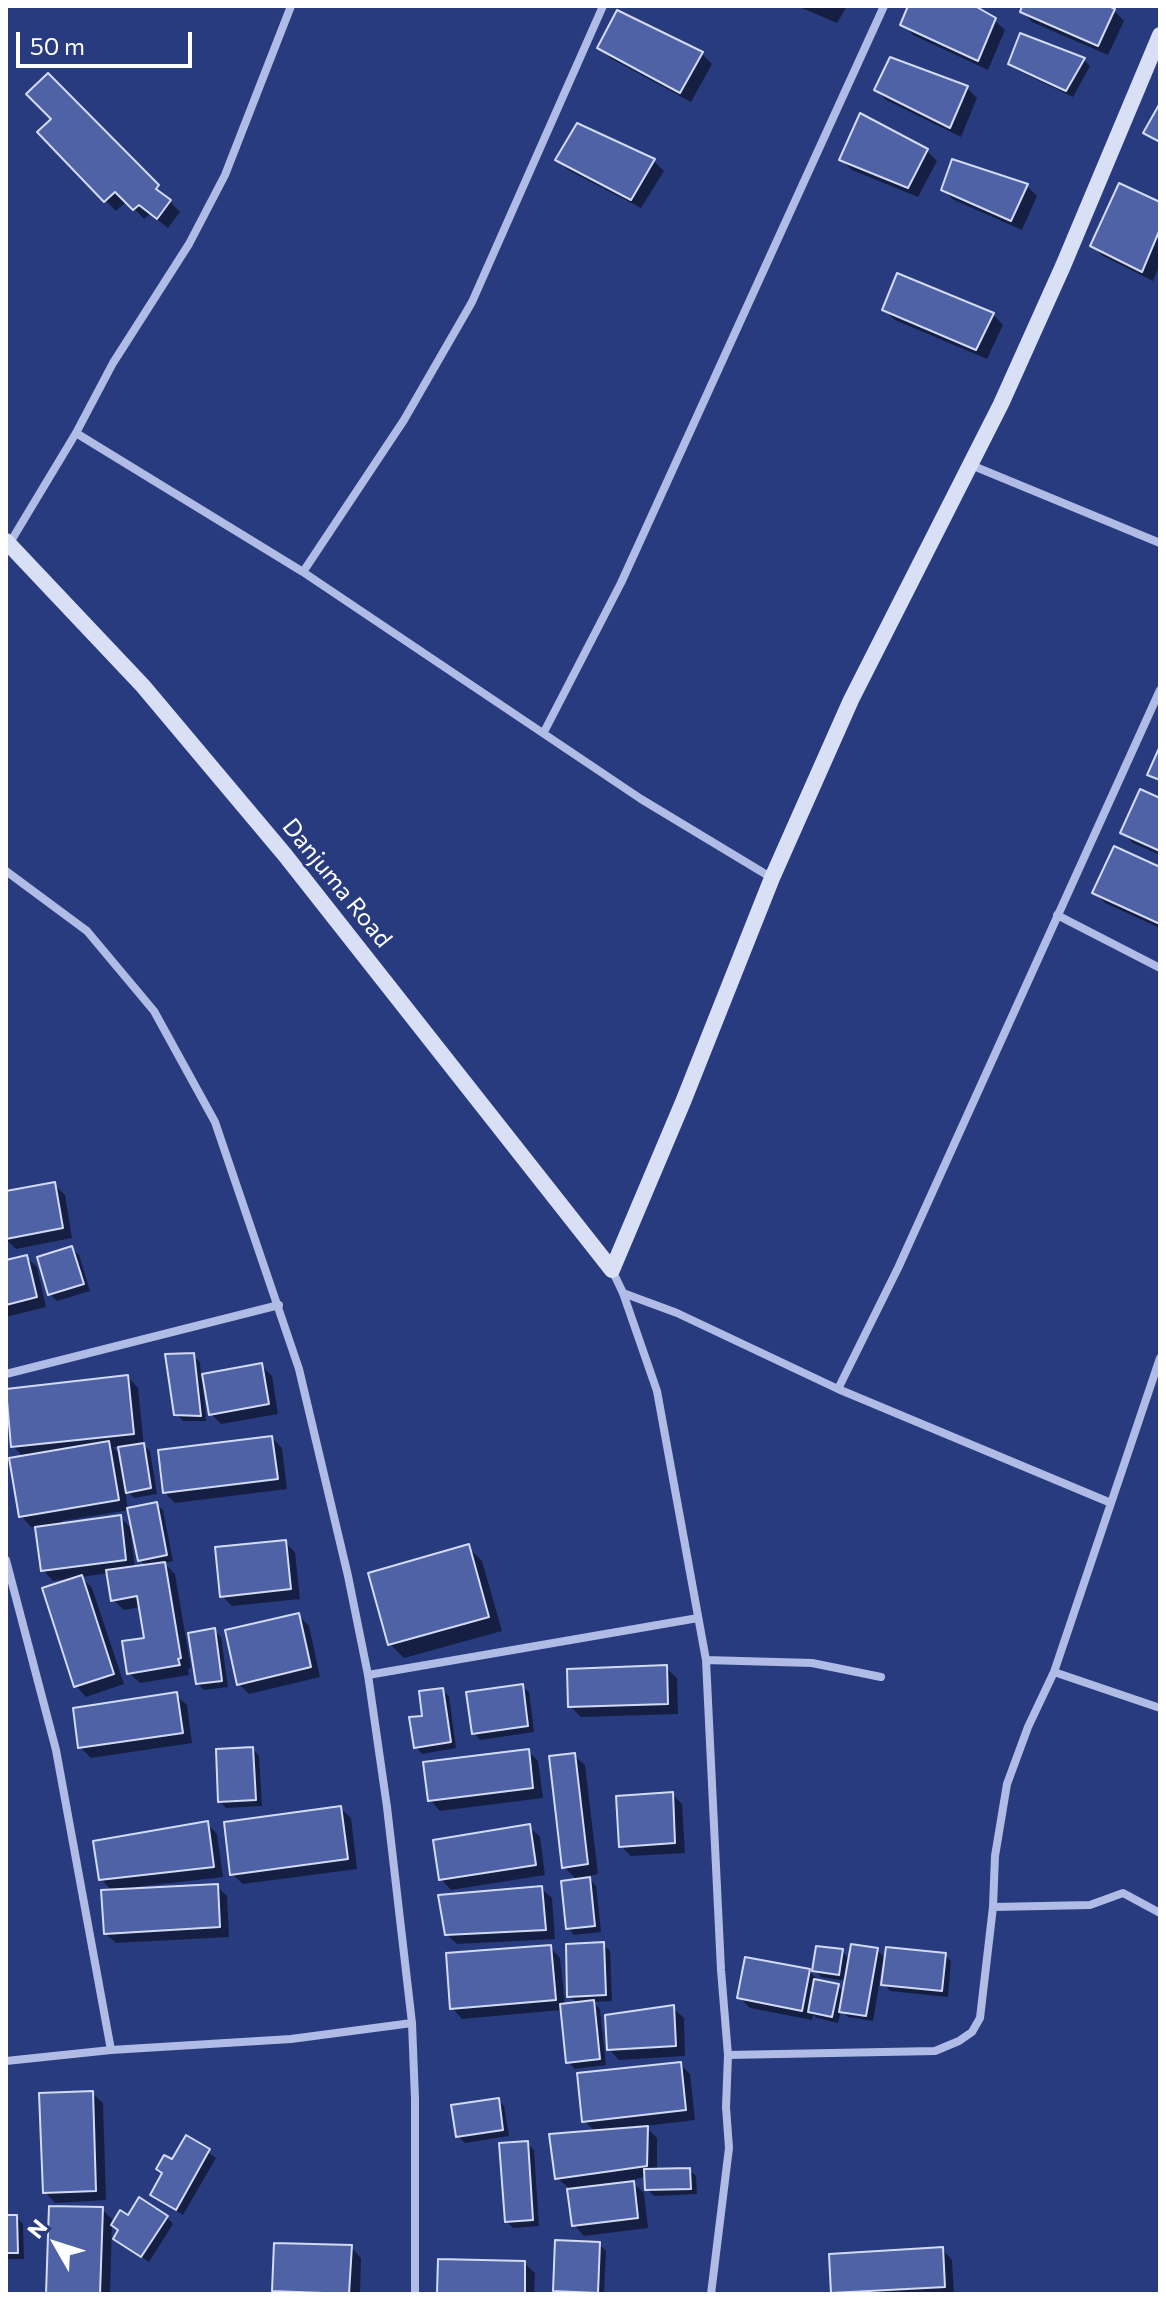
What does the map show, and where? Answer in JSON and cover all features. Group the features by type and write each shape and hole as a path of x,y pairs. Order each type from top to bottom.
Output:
{"street":[{"path":"7,545 76,433 113,363 189,244 225,175 291,6"},
{"path":"303,572 404,420 472,302 603,6"},
{"path":"544,732 621,583 884,6"},
{"path":"711,2294 729,2148 726,2107 728,2055 706,1660 657,1391 612,1270 772,878 851,700 1001,404 1160,35"},
{"path":"76,433 303,572 641,799 772,878"},
{"path":"970,465 1160,543"},
{"name":"Danjuma Road","path":"7,545 143,686 285,855 612,1270"},
{"path":"838,1389 898,1268 1160,690"},
{"path":"6,871 87,931 154,1011 215,1122 299,1369 368,1675 412,2023 415,2294"},
{"path":"1057,915 1160,968"},
{"path":"623,1293 677,1313 838,1389 1111,1503"},
{"path":"6,1374 279,1305"},
{"path":"728,2055 935,2051 972,2032 980,2018 993,1907 995,1856 1007,1784 1028,1727 1054,1672 1160,1360"},
{"path":"6,1560 56,1750 111,2050"},
{"path":"368,1675 698,1618"},
{"path":"706,1660 812,1663 881,1677"},
{"path":"1054,1672 1160,1708"},
{"path":"993,1907 1090,1905 1123,1893 1160,1913"},
{"path":"6,2061 111,2050 291,2039 412,2023"}],"building":[{"path":"908,6 975,6 996,18 978,61 900,25"},
{"path":"1022,6 1109,6 1115,9 1098,46 1020,12"},
{"path":"617,10 703,52 680,93 597,48"},
{"path":"1020,33 1085,58 1066,91 1008,64"},
{"path":"890,57 968,86 950,128 874,90"},
{"path":"48,73 159,185 156,189 171,200 157,219 139,205 133,210 115,192 104,202 37,132 51,119 26,94"},
{"path":"1160,103 1160,142 1143,133"},
{"path":"860,113 928,149 908,188 839,160"},
{"path":"577,123 655,159 631,200 555,160"},
{"path":"952,159 1028,184 1011,221 941,190"},
{"path":"1119,183 1160,202 1160,229 1142,272 1090,246"},
{"path":"897,273 994,313 976,350 882,310"},
{"path":"1160,746 1160,780 1147,775"},
{"path":"1140,789 1160,798 1160,851 1120,833"},
{"path":"1114,846 1160,867 1160,924 1092,893"},
{"path":"55,1182 63,1228 6,1239 6,1191"},
{"path":"72,1246 84,1284 48,1295 37,1257"},
{"path":"27,1255 37,1297 6,1305 6,1260"},
{"path":"194,1353 201,1416 174,1415 165,1354"},
{"path":"262,1363 269,1404 209,1415 202,1374"},
{"path":"128,1375 134,1434 11,1447 6,1389"},
{"path":"272,1436 278,1479 163,1493 158,1450"},
{"path":"109,1441 119,1500 19,1517 9,1458"},
{"path":"144,1443 151,1488 126,1493 118,1447"},
{"path":"157,1502 167,1555 138,1561 127,1508"},
{"path":"121,1515 126,1560 41,1571 35,1527"},
{"path":"286,1540 291,1589 220,1597 215,1547"},
{"path":"469,1544 489,1617 388,1645 368,1573"},
{"path":"165,1562 180,1665 127,1674 122,1641 144,1638 137,1596 111,1601 106,1570"},
{"path":"82,1575 114,1674 74,1687 42,1588"},
{"path":"299,1613 311,1667 237,1685 225,1630"},
{"path":"215,1628 222,1681 196,1684 188,1633"},
{"path":"667,1665 668,1704 568,1707 567,1669"},
{"path":"523,1684 528,1726 472,1734 466,1692"},
{"path":"443,1688 451,1742 414,1748 409,1717 422,1716 419,1691"},
{"path":"177,1692 183,1733 78,1748 73,1708"},
{"path":"253,1747 256,1800 218,1802 216,1749"},
{"path":"529,1749 533,1788 428,1801 423,1762"},
{"path":"575,1753 588,1864 562,1868 549,1756"},
{"path":"673,1792 675,1843 619,1847 616,1796"},
{"path":"341,1806 348,1859 230,1875 224,1822"},
{"path":"208,1821 214,1867 99,1880 93,1841"},
{"path":"530,1824 536,1865 439,1880 433,1840"},
{"path":"590,1877 595,1926 566,1929 561,1881"},
{"path":"218,1884 220,1927 104,1934 101,1890"},
{"path":"542,1886 546,1930 445,1935 438,1895"},
{"path":"604,1942 606,1995 567,1997 566,1944"},
{"path":"851,1944 878,1948 866,2016 839,2012"},
{"path":"551,1945 556,2000 450,2009 446,1953"},
{"path":"816,1946 843,1949 839,1975 812,1971"},
{"path":"886,1947 946,1953 942,1991 881,1985"},
{"path":"745,1957 810,1969 802,2011 737,1998"},
{"path":"814,1979 839,1984 832,2017 808,2012"},
{"path":"594,2000 600,2059 566,2063 560,2004"},
{"path":"674,2005 676,2046 607,2050 605,2015"},
{"path":"681,2062 686,2110 582,2122 577,2073"},
{"path":"93,2091 96,2191 43,2193 39,2093"},
{"path":"499,2098 503,2130 456,2137 451,2105"},
{"path":"648,2126 647,2166 555,2179 549,2134"},
{"path":"186,2135 210,2149 176,2210 150,2195 162,2173 156,2169 164,2155 172,2159"},
{"path":"528,2141 533,2220 505,2222 499,2143"},
{"path":"690,2168 691,2189 645,2190 644,2169"},
{"path":"634,2181 638,2218 572,2226 567,2189"},
{"path":"139,2197 168,2216 141,2257 113,2239 118,2230 111,2225 120,2210 128,2215"},
{"path":"49,2206 103,2207 100,2294 46,2294"},
{"path":"6,2215 17,2215 18,2253 6,2253"},
{"path":"555,2240 600,2242 598,2293 553,2291"},
{"path":"274,2243 352,2245 349,2294 272,2291"},
{"path":"943,2247 945,2287 831,2293 829,2254"},
{"path":"438,2259 525,2261 525,2294 437,2293"}]}
